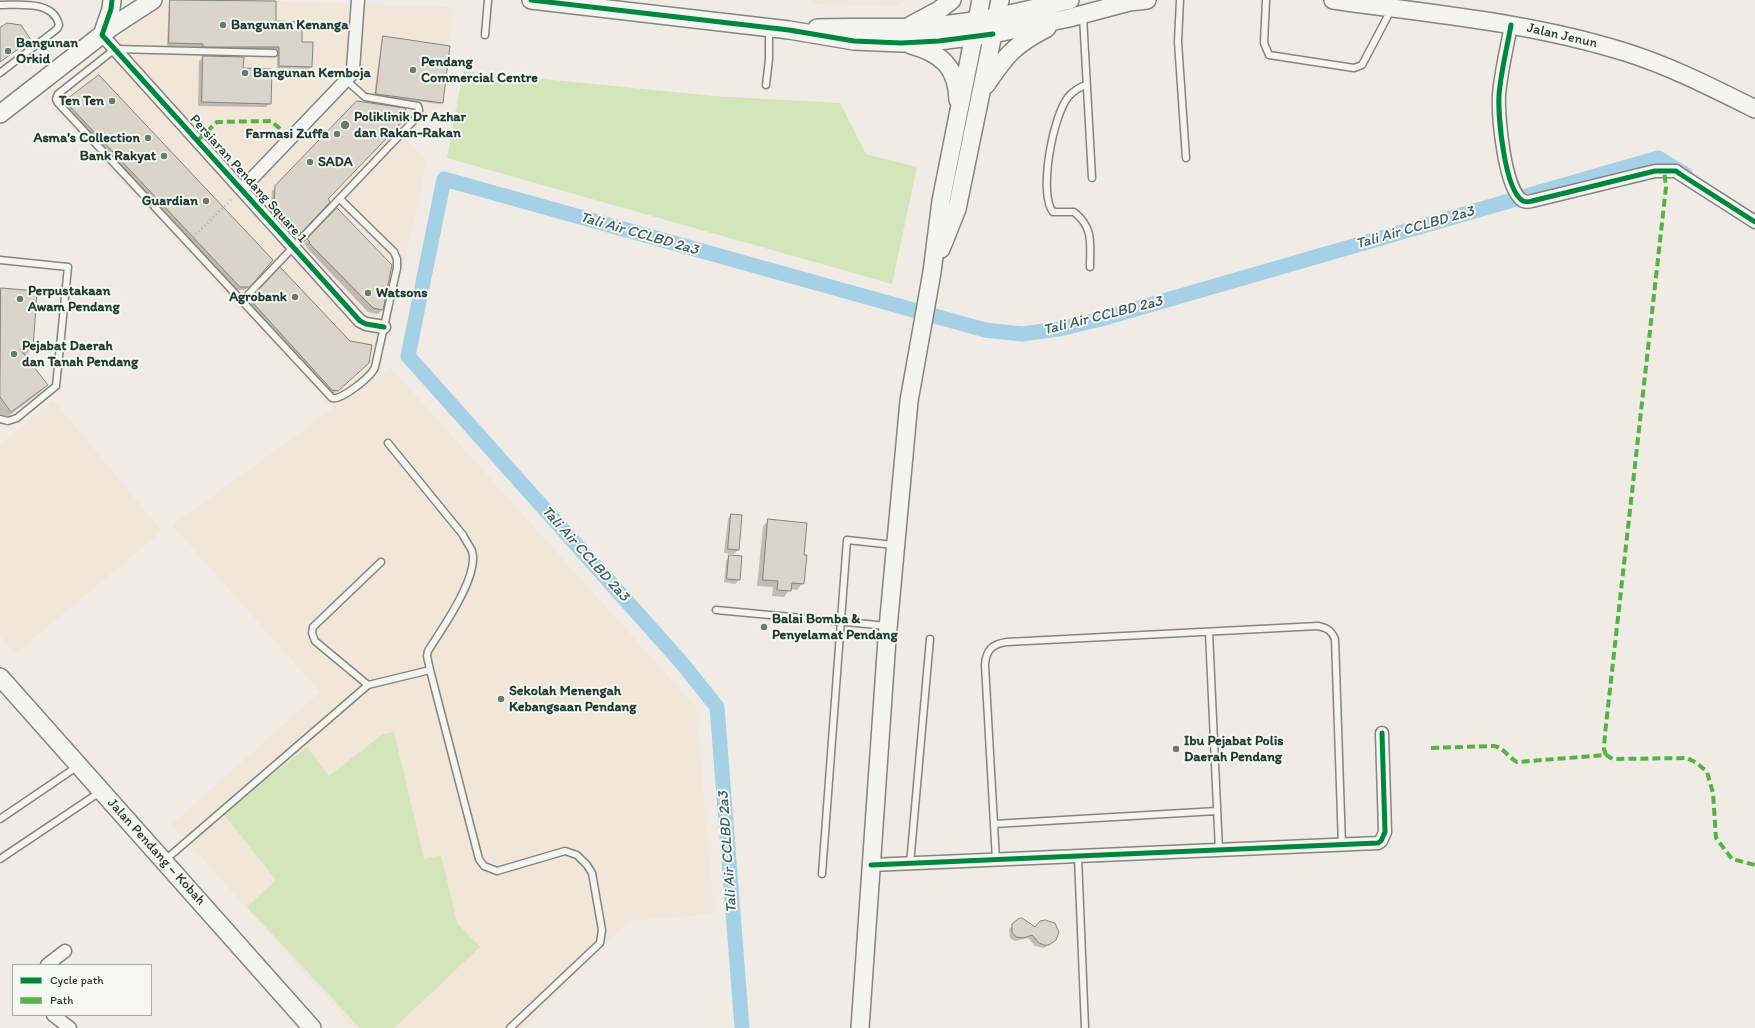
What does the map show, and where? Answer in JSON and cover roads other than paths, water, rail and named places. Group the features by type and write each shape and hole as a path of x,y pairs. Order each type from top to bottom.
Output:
{"main road":[{"path":"107,30 112,9 112,0"},
{"path":"107,30 136,0"},
{"path":"0,114 107,30 153,0"},
{"path":"531,0 769,27 854,41 903,35 939,41 976,28 996,18 1070,0"},
{"path":"903,35 952,0"},
{"path":"860,1028 888,626 909,401 932,272 941,201 981,0"},
{"path":"932,272 957,209 1000,0"},
{"path":"976,28 993,34 1076,16 1129,2 1147,0"},
{"name":"Jalan Jenun","path":"1333,0 1511,25 1585,40 1626,52 1673,69 1755,109"},
{"path":"981,92 998,66 1018,44 1076,16"},
{"path":"903,35 944,60 953,73 958,87 956,126"},
{"name":"Jalan Pendang – Kobah","path":"0,677 312,1028"}],"street":[{"path":"242,190 347,80 353,69 358,0"},
{"path":"1511,25 1499,94 1499,124 1510,178 1519,196 1526,202 1655,171 1676,171 1755,222"},
{"name":"Persiaran Pendang Square 1","path":"107,30 115,49 360,320 366,324 384,327"},
{"path":"871,865 1372,845 1381,841 1385,832 1382,733"},
{"path":"48,964 65,952"},
{"path":"54,1016 70,1028"}],"lane":[{"path":"485,35 488,0"},
{"path":"1180,0 1178,42 1186,158"},
{"path":"1266,0 1264,43 1269,55 1354,68 1362,65 1391,8"},
{"path":"0,5 35,3 47,8 58,21 58,27 0,73"},
{"path":"1076,16 1086,85 1092,178"},
{"path":"766,85 769,60 769,27"},
{"path":"274,53 115,49 58,94 57,101 330,397 335,399 340,398 374,371 397,268 396,256 340,199"},
{"path":"242,301 420,114 420,110 415,105 365,97 347,80"},
{"path":"1086,85 1079,88 1068,97 1055,124 1048,166 1047,199 1053,212 1074,212 1081,217 1088,228 1090,267"},
{"path":"0,260 68,267 56,386 17,418 8,421 0,419"},
{"path":"388,443 463,535 472,552 473,568 461,596 452,614 428,651 427,656 479,859 484,866 497,871 565,851 577,854 592,873 602,930 600,943 510,1028"},
{"path":"822,874 848,540 896,545"},
{"path":"368,686 315,641 312,633 313,627 381,562"},
{"path":"716,610 888,626"},
{"path":"996,860 985,665 986,654 992,646 1007,642 1318,626 1326,627 1332,632 1335,639 1342,846"},
{"path":"1209,632 1219,851"},
{"path":"910,864 930,639"},
{"path":"164,861 368,686 430,670"},
{"path":"0,819 79,766"},
{"path":"0,859 101,791"},
{"path":"994,824 1217,811"},
{"path":"1078,857 1086,1028"}],"waterway":[{"name":"Tali Air CCLBD 2a3","path":"742,1028 717,707 681,662 408,356 444,179 985,330 1022,334 1059,329 1101,319 1658,158 1686,175"}],"place":[{"name":"Bangunan Kenanga","path":"223,25"},
{"name":"Bangunan Orkid","path":"8,51"},
{"name":"Pendang Commercial Centre","path":"413,70"},
{"name":"Bangunan Kemboja","path":"245,73"},
{"name":"Ten Ten","path":"112,101"},
{"name":"Poliklinik Dr Azhar dan Rakan-Rakan","path":"345,125"},
{"name":"Farmasi Zuffa","path":"337,134"},
{"name":"Asma's Collection","path":"148,138"},
{"name":"Bank Rakyat","path":"164,156"},
{"name":"SADA","path":"310,162"},
{"name":"Guardian","path":"206,201"},
{"name":"Watsons","path":"368,293"},
{"name":"Agrobank","path":"295,297"},
{"name":"Perpustakaan Awam Pendang","path":"20,299"},
{"name":"Pejabat Daerah dan Tanah Pendang","path":"14,354"},
{"name":"Balai Bomba & Penyelamat Pendang","path":"764,627"},
{"name":"Sekolah Menengah Kebangsaan Pendang","path":"501,699"},
{"name":"Ibu Pejabat Polis Daerah Pendang","path":"1176,749"}]}
